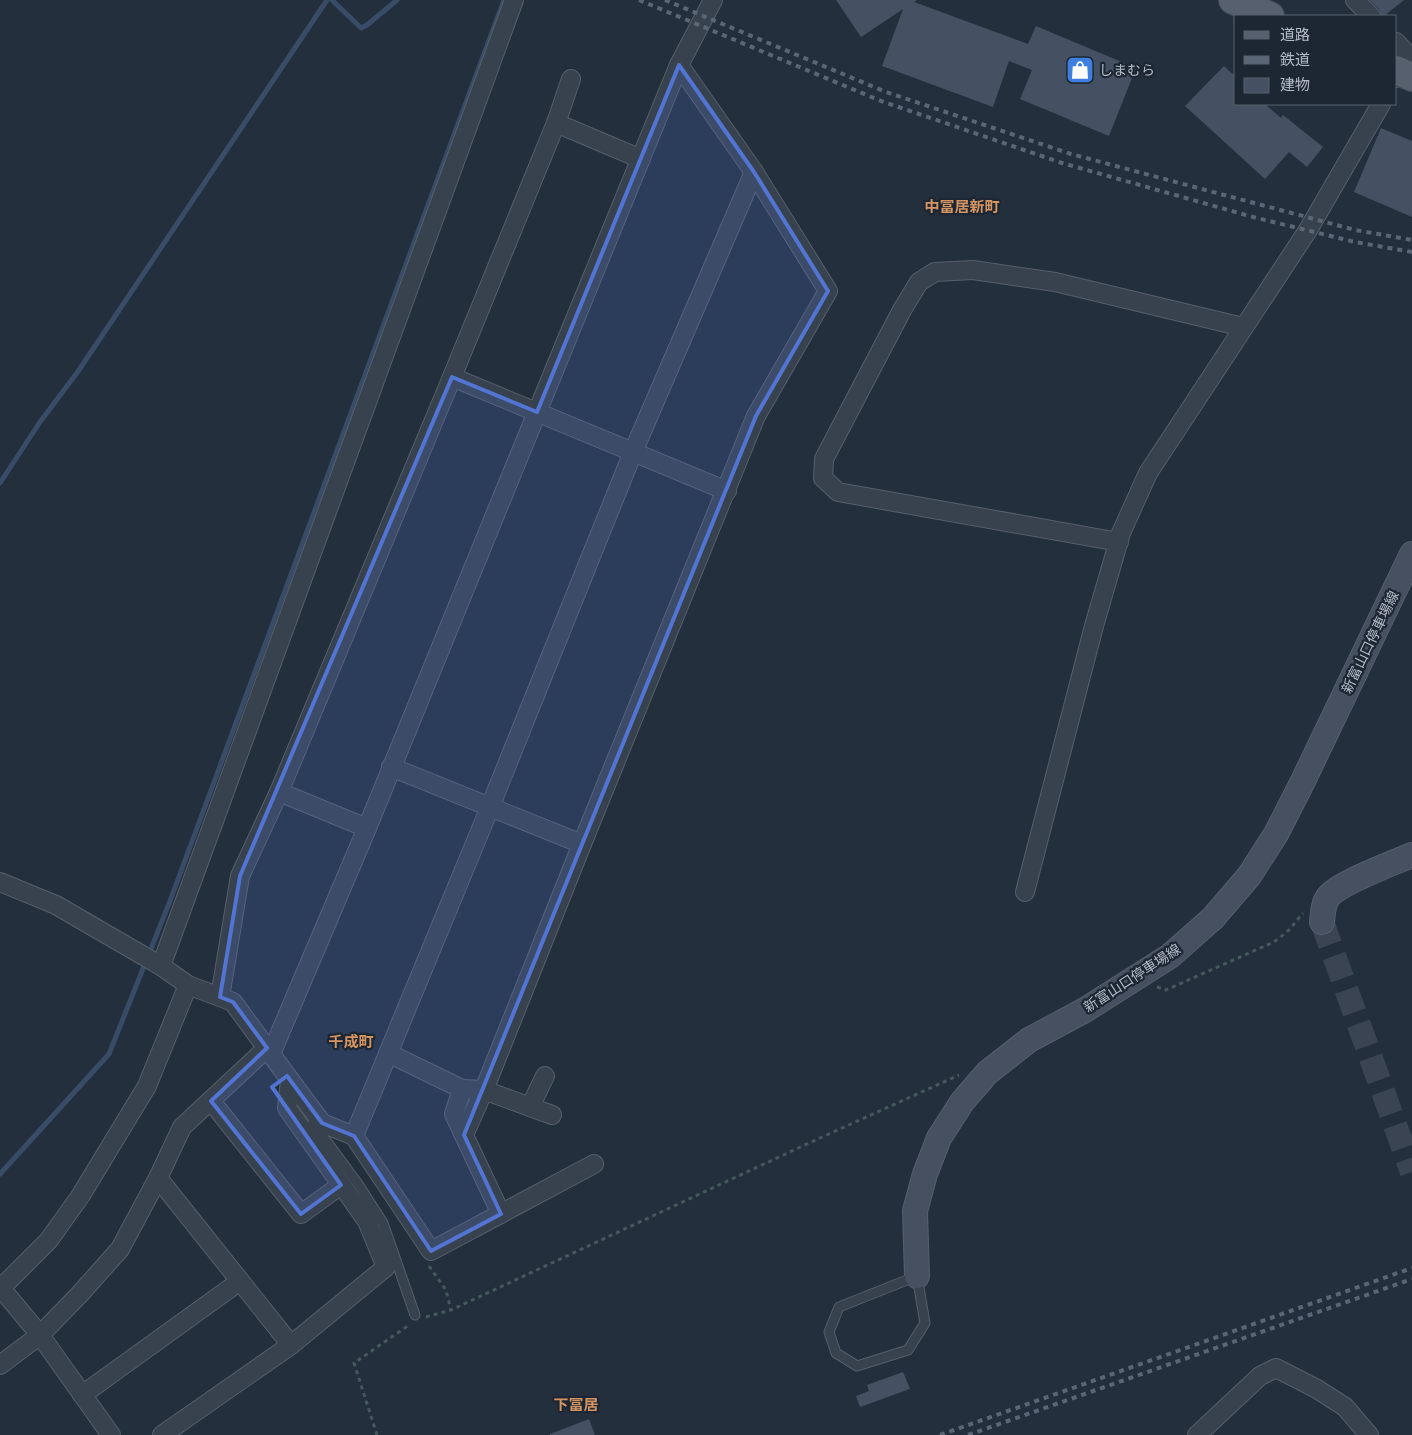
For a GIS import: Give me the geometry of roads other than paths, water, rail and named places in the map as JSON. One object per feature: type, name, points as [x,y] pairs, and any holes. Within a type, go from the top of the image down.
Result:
[{"type":"main road","points":[[1232,0],[1268,15]]},
{"type":"main road","name":"新富山口停車場線","points":[[917,1276],[915,1211],[925,1174],[939,1138],[962,1102],[987,1073],[1029,1040],[1085,1010],[1170,956],[1213,918],[1249,876],[1276,834],[1303,781],[1412,554]]},
{"type":"main road","points":[[1315,914],[1324,908],[1328,896],[1342,886],[1412,855]]},
{"type":"street","points":[[161,966],[514,0]]},
{"type":"street","points":[[0,1365],[40,1335],[120,1249],[158,1178],[182,1127],[269,1051],[367,828],[679,66],[713,0]]},
{"type":"street","points":[[1355,0],[1369,15]]},
{"type":"street","points":[[1397,45],[1404,69]]},
{"type":"street","points":[[464,1135],[484,1090],[756,416],[828,290],[754,172],[679,66]]},
{"type":"street","points":[[220,996],[240,876],[279,792],[452,377],[556,123],[571,79]]},
{"type":"street","points":[[1025,892],[1094,626],[1118,542],[1148,473],[1308,230],[1380,105]]},
{"type":"street","points":[[556,123],[641,159]]},
{"type":"street","points":[[354,1136],[490,807],[633,452],[754,172]]},
{"type":"street","points":[[1118,542],[838,492],[823,478],[824,459],[902,310],[919,282],[935,272],[973,270],[1055,282],[1243,327]]},
{"type":"street","points":[[452,377],[727,491]]},
{"type":"street","points":[[392,767],[582,844]]},
{"type":"street","points":[[279,792],[367,828]]},
{"type":"street","points":[[0,882],[56,904],[161,966],[188,985],[233,1002],[269,1051],[289,1085],[322,1123],[354,1136],[431,1251],[594,1164]]},
{"type":"street","points":[[111,1435],[40,1335],[0,1288],[50,1240],[86,1188],[147,1086],[188,985]]},
{"type":"street","points":[[388,1053],[462,1089],[484,1090],[552,1115]]},
{"type":"street","points":[[530,1107],[545,1076]]},
{"type":"street","points":[[162,1435],[291,1345],[386,1267],[368,1222],[287,1108],[289,1085]]},
{"type":"street","points":[[462,1089],[454,1114],[501,1214]]},
{"type":"street","points":[[211,1100],[302,1214],[341,1185]]},
{"type":"street","points":[[158,1178],[291,1345]]},
{"type":"street","points":[[82,1394],[240,1281]]},
{"type":"street","points":[[1197,1435],[1260,1376],[1276,1368],[1317,1389],[1344,1407],[1369,1435]]},
{"type":"lane","points":[[289,1085],[383,1223],[416,1317]]},
{"type":"lane","points":[[917,1276],[925,1323],[908,1350],[857,1366],[836,1353],[829,1332],[839,1307],[917,1276]]},
{"type":"waterway","points":[[0,483],[40,422],[79,370],[327,0]]},
{"type":"waterway","points":[[332,0],[361,28],[397,0]]},
{"type":"waterway","points":[[0,1174],[109,1054],[170,901],[504,0]]},
{"type":"tunnel","points":[[1322,922],[1412,1172]]},
{"type":"railway","points":[[639,0],[881,101],[1062,163],[1253,217],[1355,242],[1412,252]]},
{"type":"railway","points":[[665,0],[886,92],[1071,154],[1355,230],[1412,240]]},
{"type":"railway","points":[[940,1435],[1412,1268]]},
{"type":"railway","points":[[968,1435],[1412,1279]]},
{"type":"place","name":"しまむら","points":[[1080,70]]},
{"type":"district","name":"中冨居新町","points":[[962,207]]},
{"type":"district","name":"千成町","points":[[351,1042]]},
{"type":"district","name":"下冨居","points":[[576,1405]]}]
